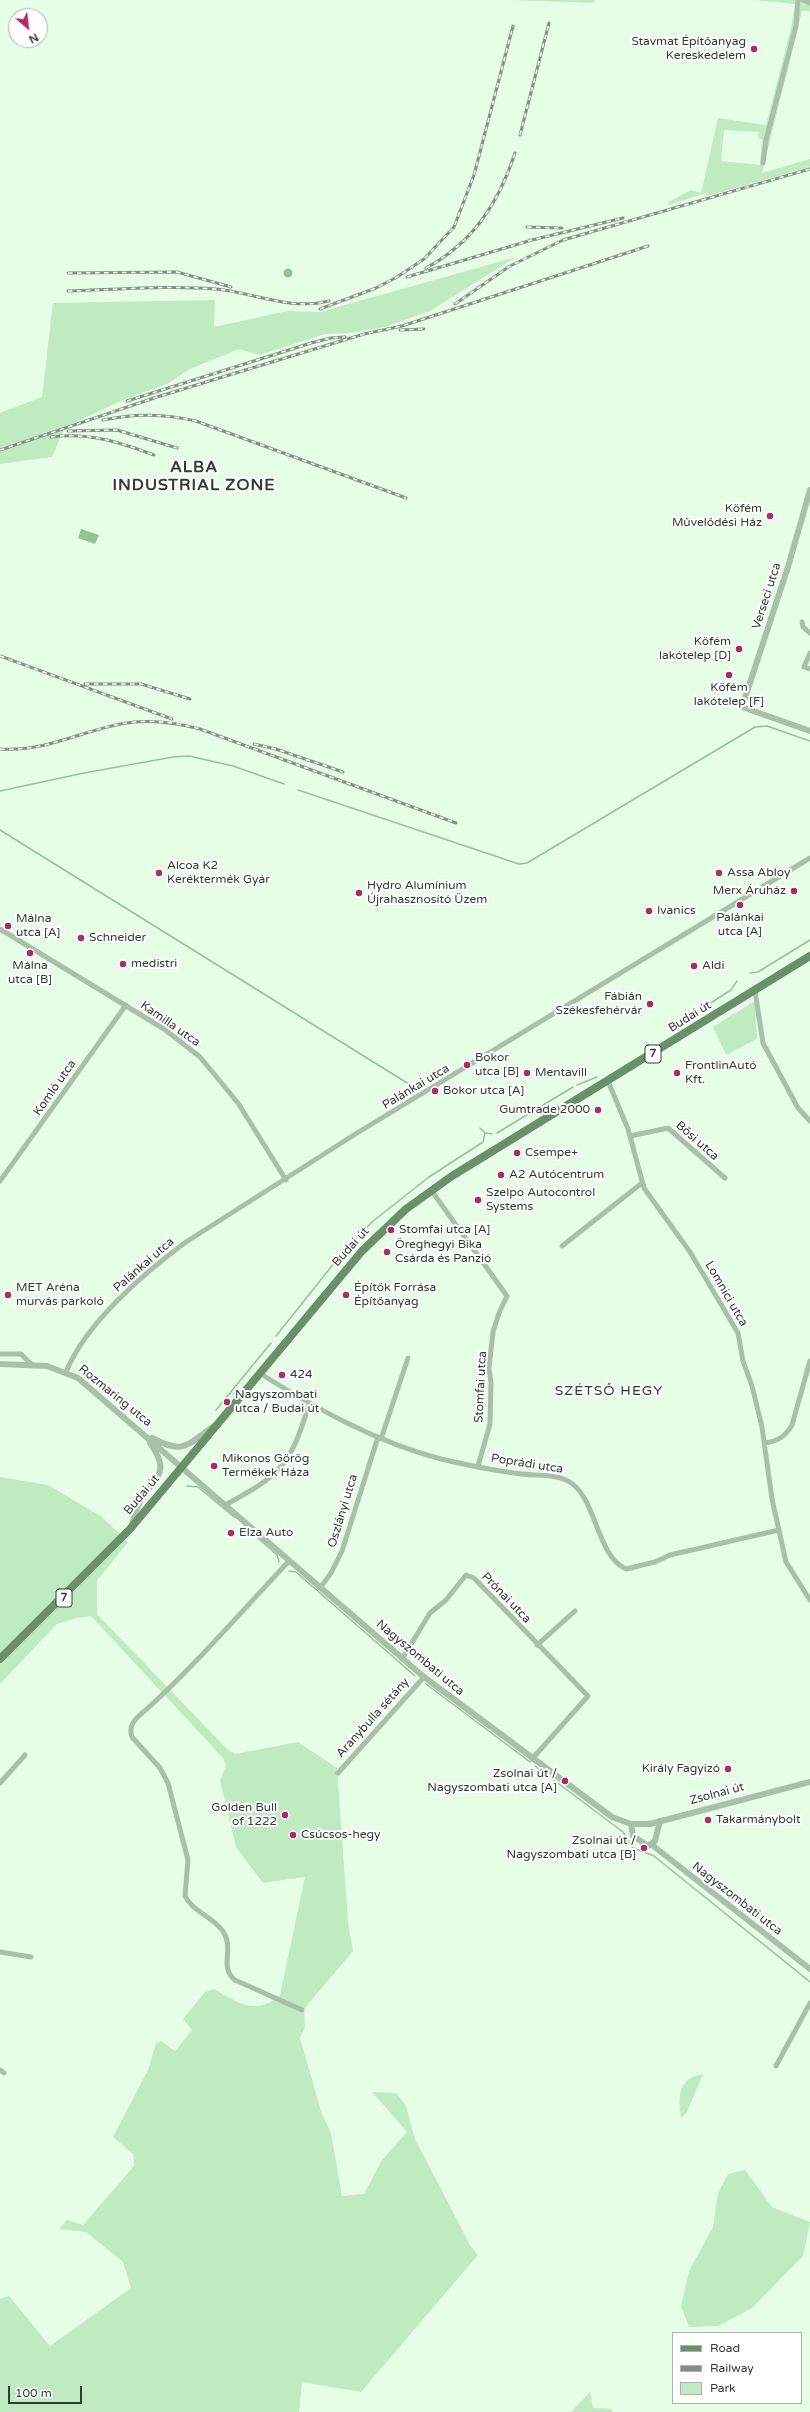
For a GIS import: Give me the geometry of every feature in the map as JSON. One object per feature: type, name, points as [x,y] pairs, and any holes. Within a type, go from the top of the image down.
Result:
[{"type":"main road","name":"Budai út","points":[[0,1659],[72,1590],[131,1528],[261,1374],[362,1251],[394,1220],[431,1190],[810,956]]},
{"type":"street","points":[[763,163],[766,140],[796,26],[798,0]]},
{"type":"street","points":[[802,0],[810,3]]},
{"type":"street","name":"Verseci utca","points":[[810,490],[786,575],[742,707],[810,731]]},
{"type":"street","points":[[802,622],[803,627],[810,633]]},
{"type":"street","points":[[810,653],[804,667],[810,670]]},
{"type":"street","name":"Palánkai utca","points":[[66,1372],[77,1349],[88,1333],[118,1301],[160,1262],[203,1231],[357,1134],[810,858]]},
{"type":"street","name":"Kamilla utca","points":[[0,929],[173,1035],[207,1064],[238,1103],[286,1180]]},
{"type":"street","points":[[755,991],[763,1043],[798,1108],[810,1121]]},
{"type":"street","name":"Komló utca","points":[[0,1181],[126,1005]]},
{"type":"street","name":"Lomnici utca","points":[[608,1081],[630,1136],[642,1183],[654,1205],[690,1252],[735,1327],[743,1362],[755,1398],[765,1443],[771,1492],[789,1568],[810,1600]]},
{"type":"street","name":"Bősi utca","points":[[630,1136],[668,1128],[725,1178]]},
{"type":"street","points":[[562,1246],[642,1183]]},
{"type":"street","name":"Stomfai utca","points":[[431,1190],[507,1296],[499,1312],[493,1332],[489,1368],[491,1383],[490,1424],[478,1466]]},
{"type":"street","points":[[0,1354],[21,1354],[32,1365]]},
{"type":"street","name":"Oszlányi utca","points":[[320,1588],[331,1573],[342,1551],[379,1438],[408,1358]]},
{"type":"street","points":[[765,1443],[775,1441],[787,1433],[795,1414],[804,1376],[810,1361]]},
{"type":"street","name":"Rozmaring utca","points":[[0,1364],[48,1366],[66,1372],[83,1381],[182,1467]]},
{"type":"street","name":"Poprádi utca","points":[[261,1374],[309,1404],[379,1438],[440,1458],[522,1474],[557,1477],[571,1483],[580,1492],[613,1556],[626,1569],[655,1562],[670,1556],[779,1530]]},
{"type":"street","points":[[225,1505],[259,1486],[280,1468],[296,1445],[309,1404]]},
{"type":"street","points":[[143,1433],[167,1446],[179,1448],[188,1444],[223,1419]]},
{"type":"street","points":[[131,1528],[139,1502],[158,1478],[162,1470],[159,1455],[143,1433]]},
{"type":"street","name":"Nagyszombati utca","points":[[182,1467],[424,1677],[605,1813],[631,1824],[632,1834],[636,1839],[645,1845],[652,1845],[810,1969]]},
{"type":"street","points":[[289,1561],[171,1687],[133,1721],[130,1731],[135,1740],[160,1768],[168,1783],[188,1860],[185,1896],[222,1931],[226,1939],[226,1963],[228,1973],[235,1980],[302,2010]]},
{"type":"street","name":"Prónai utca","points":[[402,1659],[430,1613],[450,1596],[466,1575],[480,1584],[538,1646],[588,1696],[532,1759]]},
{"type":"street","points":[[538,1646],[575,1611]]},
{"type":"street","name":"Aranybulla sétány","points":[[338,1773],[424,1677]]},
{"type":"street","points":[[0,1783],[25,1755]]},
{"type":"street","name":"Zsolnai út","points":[[631,1824],[643,1825],[810,1782]]},
{"type":"street","points":[[652,1845],[658,1834],[660,1821]]},
{"type":"street","points":[[0,1952],[31,1957]]},
{"type":"street","points":[[776,2066],[810,2003]]},
{"type":"green space","points":[[509,0],[595,0],[594,3]]},
{"type":"green space","points":[[755,0],[810,0],[810,11],[802,11],[762,173],[810,159],[810,167],[707,196],[706,193],[669,205],[668,202],[691,190],[701,193],[718,118],[766,125],[791,28],[795,4]],"holes":[[[724,130],[759,132],[758,139],[762,139],[760,165],[721,161]]]},
{"type":"green space","points":[[516,257],[430,311],[385,327],[351,333],[325,334],[259,355],[239,349],[190,369],[167,384],[130,397],[65,427],[52,457],[0,464],[0,413],[42,397],[53,303],[215,300],[214,327],[287,311],[320,312]]},
{"type":"green space","points":[[753,1002],[755,1003],[757,1039],[726,1055],[713,1027]]},
{"type":"green space","points":[[0,1477],[48,1485],[102,1517],[128,1542],[97,1581],[97,1614],[228,1750],[235,1754],[298,1742],[337,1768],[348,1922],[353,1951],[304,2009],[305,2027],[300,2038],[322,2114],[331,2133],[342,2196],[364,2194],[382,2160],[407,2132],[372,2092],[396,2093],[406,2106],[415,2139],[470,2245],[478,2255],[361,2392],[302,2382],[299,2412],[0,2412],[0,2299],[9,2296],[50,2346],[131,2288],[123,2262],[86,2232],[59,2229],[67,2220],[83,2225],[134,2166],[133,2154],[113,2137],[148,2070],[156,2043],[161,2041],[175,2051],[192,2030],[183,2019],[205,1992],[214,1989],[239,2003],[255,2006],[263,2005],[280,1995],[305,1877],[263,1883],[236,1847],[220,1781],[226,1765],[223,1758],[91,1616],[77,1618],[57,1624],[0,1684]]},
{"type":"green space","points":[[703,2074],[686,2114],[681,2118],[680,2095],[684,2084],[689,2079]]},
{"type":"green space","points":[[745,2170],[772,2207],[810,2222],[803,2256],[752,2308],[718,2326],[689,2327],[681,2306],[689,2271],[713,2227],[718,2193],[728,2174]]},
{"type":"green space","points":[[590,2392],[593,2408],[611,2409],[613,2412],[571,2412]]},
{"type":"shaded area","points":[[288,268],[293,273],[288,278],[283,273]]},
{"type":"shaded area","points":[[81,529],[99,535],[95,544],[78,538]]},
{"type":"waterway","points":[[298,790],[519,864],[527,863],[755,727],[767,726],[810,741]]},
{"type":"waterway","points":[[0,791],[84,773],[173,757],[189,756],[233,766],[284,784]]},
{"type":"waterway","points":[[0,830],[412,1086]]},
{"type":"waterway","points":[[750,973],[758,972],[810,940]]},
{"type":"waterway","points":[[701,1009],[731,990],[737,981]]},
{"type":"waterway","points":[[577,1085],[597,1077]]},
{"type":"waterway","points":[[497,1133],[573,1087]]},
{"type":"waterway","points":[[276,1336],[343,1252],[372,1222],[429,1177],[483,1142],[485,1133],[480,1128]]},
{"type":"waterway","points":[[486,1133],[492,1134]]},
{"type":"waterway","points":[[216,1410],[271,1343]]},
{"type":"waterway","points":[[187,1486],[198,1487],[234,1517]]},
{"type":"waterway","points":[[249,1530],[277,1555],[279,1562]]},
{"type":"waterway","points":[[289,1571],[296,1572],[415,1676]]},
{"type":"waterway","points":[[426,1684],[530,1762]]},
{"type":"waterway","points":[[535,1766],[623,1832],[633,1848],[654,1856],[810,1982]]},
{"type":"railway","points":[[520,135],[549,23]]},
{"type":"railway","points":[[320,309],[376,288],[397,277],[424,259],[454,227],[474,175],[513,26]]},
{"type":"railway","points":[[426,268],[443,258],[471,234],[482,220],[501,188],[515,153]]},
{"type":"railway","points":[[455,304],[510,266],[563,240],[810,169]]},
{"type":"railway","points":[[407,277],[532,240],[623,218]]},
{"type":"railway","points":[[527,227],[562,228]]},
{"type":"railway","points":[[0,450],[157,397],[364,334],[402,326],[648,246]]},
{"type":"railway","points":[[68,273],[177,272],[231,287]]},
{"type":"railway","points":[[68,291],[197,288],[229,291],[271,300],[300,304],[329,301]]},
{"type":"railway","points":[[400,330],[424,329]]},
{"type":"railway","points":[[127,401],[311,343],[331,338],[345,337]]},
{"type":"railway","points":[[103,420],[127,416],[150,415],[196,421],[406,498]]},
{"type":"railway","points":[[68,431],[117,430],[177,448]]},
{"type":"railway","points":[[51,437],[78,436],[103,439],[154,455]]},
{"type":"railway","points":[[0,656],[172,719]]},
{"type":"railway","points":[[85,684],[141,684],[190,699]]},
{"type":"railway","points":[[0,749],[36,747],[100,729],[134,722],[151,721],[184,725],[200,729],[456,823]]},
{"type":"railway","points":[[254,744],[276,749],[343,772]]},
{"type":"place","name":"Stavmat Építőanyag Kereskedelem","points":[[754,49]]},
{"type":"place","name":"Köfém Művelődési Ház","points":[[770,516]]},
{"type":"place","name":"Köfém lakótelep [D]","points":[[739,649]]},
{"type":"place","name":"Köfém lakótelep [F]","points":[[729,675]]},
{"type":"place","name":"Alcoa K2 Keréktermék Gyár","points":[[159,873]]},
{"type":"place","name":"Assa Abloy","points":[[719,873]]},
{"type":"place","name":"Merx Áruház","points":[[794,891]]},
{"type":"place","name":"Hydro Alumínium Újrahasznosító Üzem","points":[[359,893]]},
{"type":"place","name":"Palánkai utca [A]","points":[[740,905]]},
{"type":"place","name":"Ivanics","points":[[649,911]]},
{"type":"place","name":"Málna utca [A]","points":[[8,926]]},
{"type":"place","name":"Schneider","points":[[81,938]]},
{"type":"place","name":"Málna utca [B]","points":[[30,953]]},
{"type":"place","name":"medistri","points":[[123,964]]},
{"type":"place","name":"Aldi","points":[[694,966]]},
{"type":"place","name":"Fábián Székesfehérvár","points":[[650,1004]]},
{"type":"place","name":"Bokor utca [B]","points":[[467,1065]]},
{"type":"place","name":"Mentavill","points":[[527,1073]]},
{"type":"place","name":"FrontlinAutó Kft.","points":[[677,1073]]},
{"type":"place","name":"Bokor utca [A]","points":[[435,1091]]},
{"type":"place","name":"Gumtrade 2000","points":[[598,1110]]},
{"type":"place","name":"Csempe+","points":[[517,1153]]},
{"type":"place","name":"A2 Autócentrum","points":[[501,1175]]},
{"type":"place","name":"Szelpo Autocontrol Systems","points":[[478,1200]]},
{"type":"place","name":"Stomfai utca [A]","points":[[391,1230]]},
{"type":"place","name":"Öreghegyi Bika Csárda és Panzió","points":[[387,1252]]},
{"type":"place","name":"MET Aréna murvás parkoló","points":[[8,1295]]},
{"type":"place","name":"Építők Forrása Építőanyag","points":[[346,1295]]},
{"type":"place","name":"424","points":[[282,1375]]},
{"type":"place","name":"Nagyszombati utca / Budai út","points":[[227,1402]]},
{"type":"place","name":"Mikonos Görög Termékek Háza","points":[[214,1466]]},
{"type":"place","name":"Elza Auto","points":[[231,1533]]},
{"type":"place","name":"Király Fagyizó","points":[[728,1769]]},
{"type":"place","name":"Zsolnai út / Nagyszombati utca [A]","points":[[565,1781]]},
{"type":"place","name":"Golden Bull of 1222","points":[[285,1815]]},
{"type":"place","name":"Takarmánybolt","points":[[708,1820]]},
{"type":"place","name":"Csúcsos-hegy","points":[[293,1835]]},
{"type":"place","name":"Zsolnai út / Nagyszombati utca [B]","points":[[644,1848]]},
{"type":"district","name":"ALBA INDUSTRIAL ZONE","points":[[194,477]]},
{"type":"district","name":"SZÉTSŐ HEGY","points":[[609,1391]]}]
